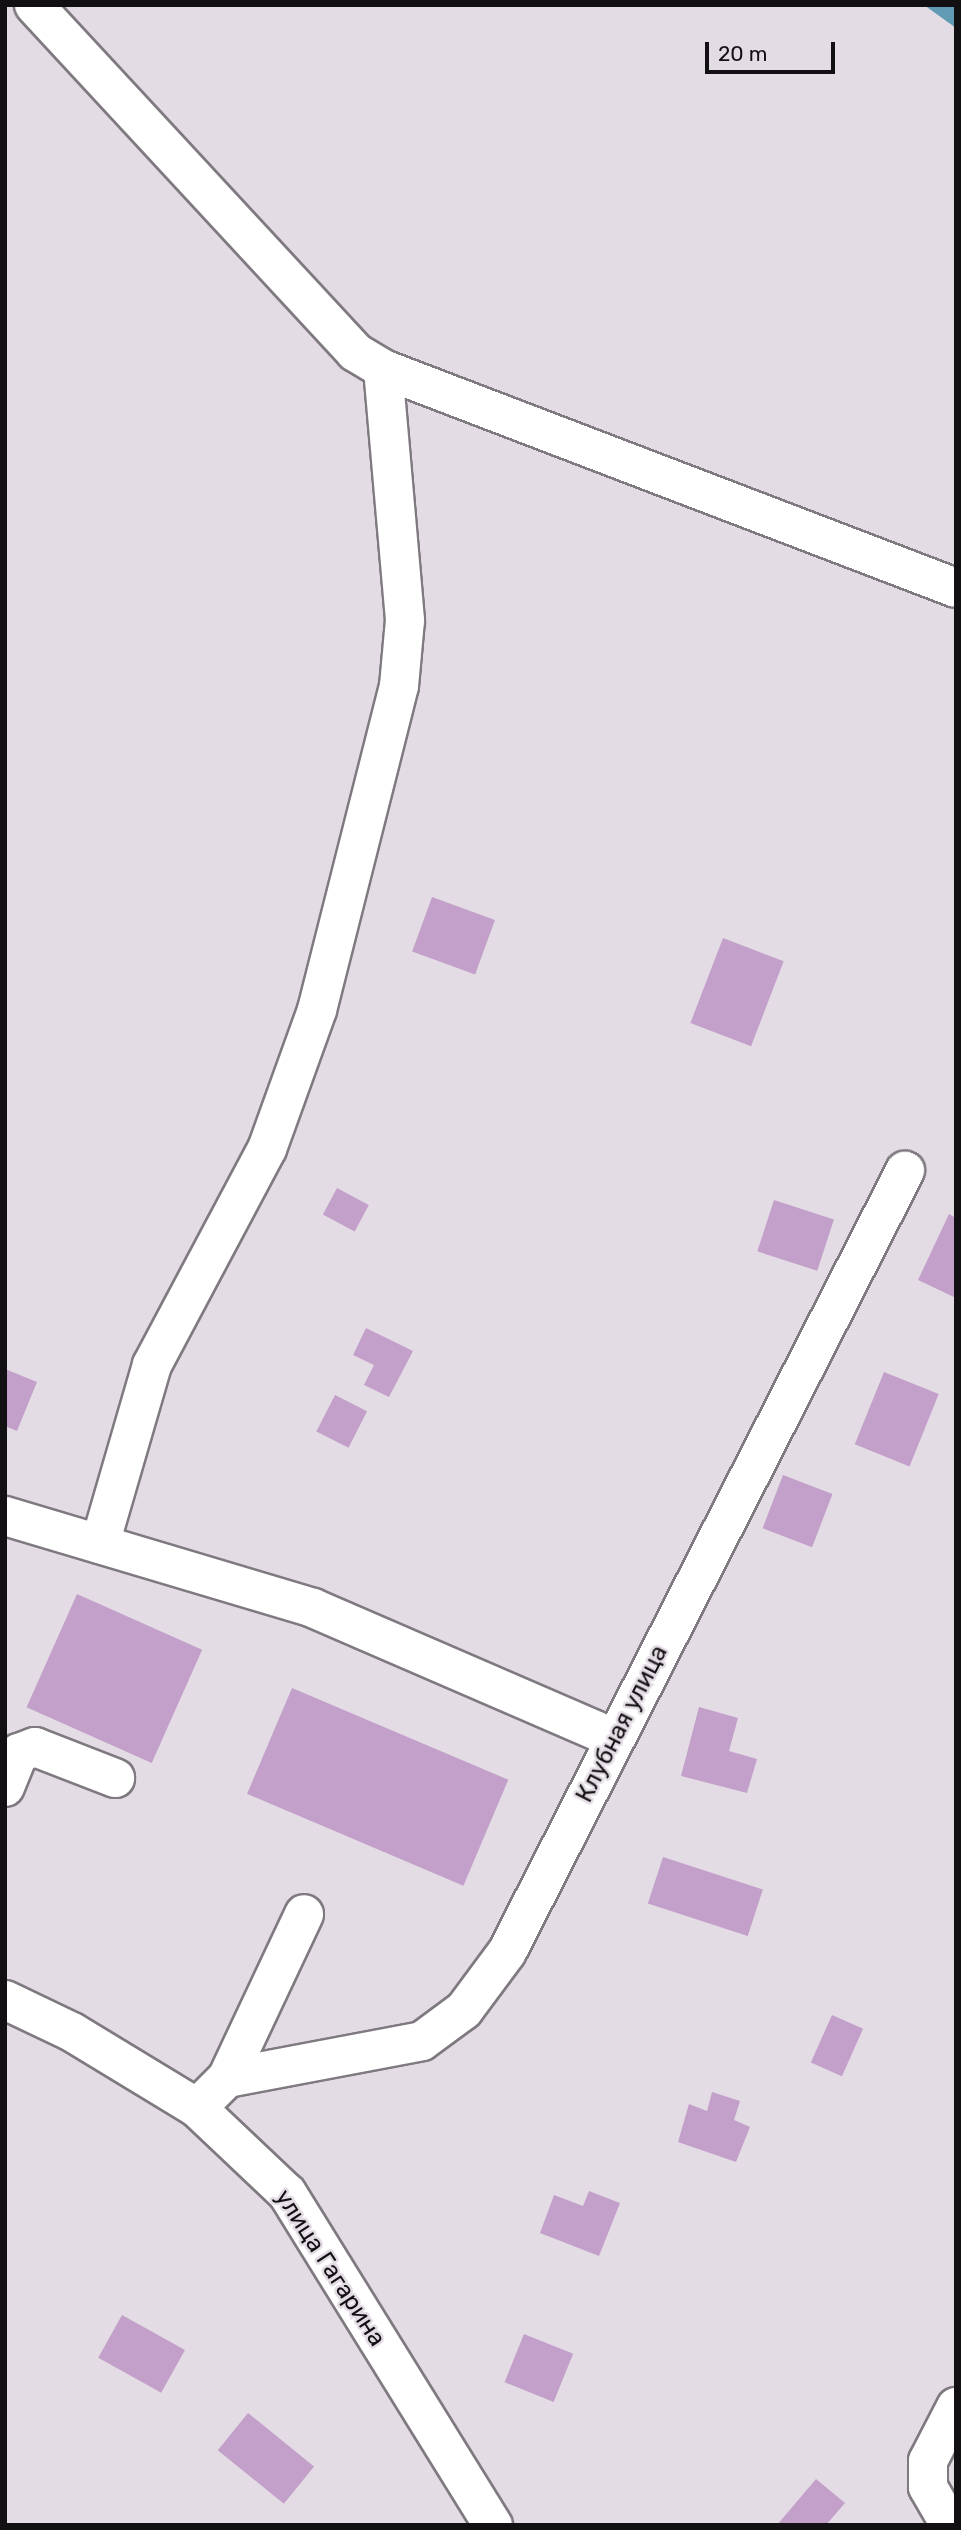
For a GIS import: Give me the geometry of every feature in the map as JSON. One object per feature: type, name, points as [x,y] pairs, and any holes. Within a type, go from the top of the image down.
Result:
[{"type":"street","points":[[34,5],[314,313],[383,369],[956,588]]},
{"type":"street","points":[[100,1544],[152,1365],[267,1149],[317,1010],[399,686],[405,620],[383,369]]},
{"type":"street","name":"Клубная улица","points":[[227,2078],[422,2040],[464,2010],[508,1952],[905,1171]]},
{"type":"street","points":[[5,1516],[313,1608],[615,1739]]},
{"type":"street","points":[[5,1787],[19,1754],[36,1747],[115,1779]]},
{"type":"street","points":[[197,2108],[227,2078],[304,1914]]},
{"type":"street","name":"улица Гагарина","points":[[5,2000],[72,2032],[197,2108],[287,2193],[476,2515]]},
{"type":"street","points":[[950,2525],[928,2487],[928,2461],[956,2407]]},
{"type":"water","points":[[924,5],[956,5],[956,28]]},
{"type":"building","points":[[432,897],[495,920],[475,974],[412,952]]},
{"type":"building","points":[[723,938],[784,961],[751,1046],[690,1023]]},
{"type":"building","points":[[337,1188],[369,1205],[355,1231],[323,1214]]},
{"type":"building","points":[[774,1200],[834,1219],[817,1271],[757,1251]]},
{"type":"building","points":[[949,1214],[956,1218],[956,1298],[918,1280]]},
{"type":"building","points":[[366,1328],[413,1351],[389,1397],[364,1385],[374,1365],[353,1355]]},
{"type":"building","points":[[5,1369],[37,1382],[17,1431],[5,1426]]},
{"type":"building","points":[[884,1372],[939,1394],[909,1466],[855,1444]]},
{"type":"building","points":[[335,1395],[367,1411],[348,1448],[316,1432]]},
{"type":"building","points":[[783,1475],[832,1494],[812,1547],[763,1528]]},
{"type":"building","points":[[77,1594],[202,1650],[152,1763],[27,1707]]},
{"type":"building","points":[[292,1688],[508,1780],[463,1886],[247,1794]]},
{"type":"building","points":[[699,1707],[738,1718],[729,1751],[757,1759],[747,1793],[681,1776]]},
{"type":"building","points":[[663,1857],[763,1889],[748,1936],[648,1904]]},
{"type":"building","points":[[832,2015],[863,2029],[842,2076],[811,2063]]},
{"type":"building","points":[[712,2092],[740,2101],[734,2120],[750,2127],[736,2162],[678,2142],[689,2104],[707,2111]]},
{"type":"building","points":[[589,2191],[620,2203],[599,2256],[540,2233],[554,2195],[583,2206]]},
{"type":"building","points":[[122,2315],[185,2350],[161,2393],[98,2358]]},
{"type":"building","points":[[524,2334],[573,2354],[554,2402],[505,2382]]},
{"type":"building","points":[[248,2413],[314,2466],[284,2504],[218,2450]]},
{"type":"building","points":[[816,2479],[845,2503],[826,2525],[777,2525]]}]
